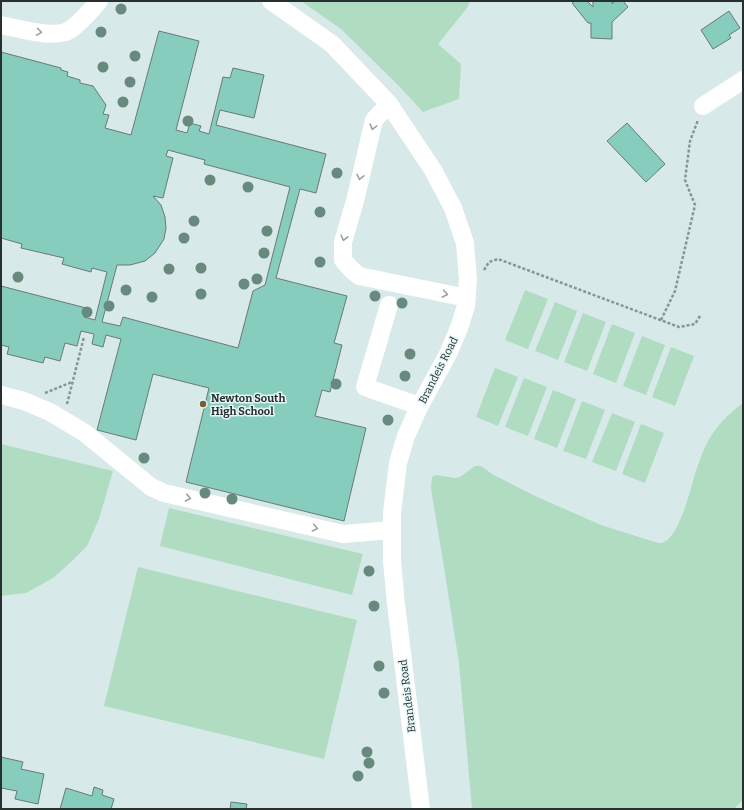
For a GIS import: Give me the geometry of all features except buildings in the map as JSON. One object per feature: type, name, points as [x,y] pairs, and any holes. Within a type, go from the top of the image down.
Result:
[{"type":"street","points":[[1,25],[30,31],[59,34],[68,31],[81,21],[99,1]]},
{"type":"street","name":"Brandeis Road","points":[[271,1],[332,44],[389,104],[433,170],[453,208],[465,244],[468,279],[466,306],[448,354],[419,406],[406,436],[398,463],[392,514],[392,561],[396,604],[421,809]]},
{"type":"street","points":[[703,106],[743,80]]},
{"type":"street","points":[[389,104],[374,120],[355,201],[343,242],[343,260],[359,276],[467,298]]},
{"type":"street","points":[[388,305],[365,387],[419,406]]},
{"type":"street","points":[[1,395],[24,401],[50,412],[85,434],[151,487],[164,493],[343,534],[392,530]]},
{"type":"path","points":[[661,320],[675,291],[695,205],[685,180],[690,141],[703,106]]},
{"type":"path","points":[[468,279],[482,279],[484,269],[489,262],[498,259],[678,327],[695,324],[700,316]]},
{"type":"path","points":[[63,420],[84,338]]},
{"type":"path","points":[[24,401],[72,382]]},
{"type":"green space","points":[[301,1],[470,1],[467,8],[438,44],[461,64],[459,99],[423,112],[341,29]]},
{"type":"green space","points":[[525,290],[548,299],[528,349],[505,340]]},
{"type":"green space","points":[[555,302],[577,311],[558,360],[535,351]]},
{"type":"green space","points":[[583,313],[606,322],[587,371],[564,362]]},
{"type":"green space","points":[[612,324],[635,333],[616,383],[593,374]]},
{"type":"green space","points":[[642,336],[665,345],[646,395],[623,386]]},
{"type":"green space","points":[[671,347],[694,356],[675,406],[652,397]]},
{"type":"green space","points":[[495,368],[518,377],[498,426],[476,417]]},
{"type":"green space","points":[[524,378],[547,387],[528,436],[505,427]]},
{"type":"green space","points":[[553,390],[576,399],[557,448],[534,439]]},
{"type":"green space","points":[[582,401],[605,410],[586,459],[563,451]]},
{"type":"green space","points":[[742,404],[743,800],[734,809],[472,809],[459,663],[431,489],[432,477],[436,475],[455,478],[460,477],[475,466],[481,466],[492,474],[535,496],[601,525],[662,543],[670,538],[680,521],[699,461],[709,439],[726,417]]},
{"type":"green space","points":[[612,413],[635,422],[616,471],[592,462]]},
{"type":"green space","points":[[641,424],[664,433],[645,483],[622,474]]},
{"type":"green space","points":[[1,444],[113,471],[99,519],[87,546],[53,578],[26,593],[1,596]]},
{"type":"green space","points":[[169,508],[363,554],[352,595],[160,546]]},
{"type":"green space","points":[[138,567],[357,620],[324,759],[104,706]]},
{"type":"place","name":"Newton South High School","points":[[203,404]]}]
